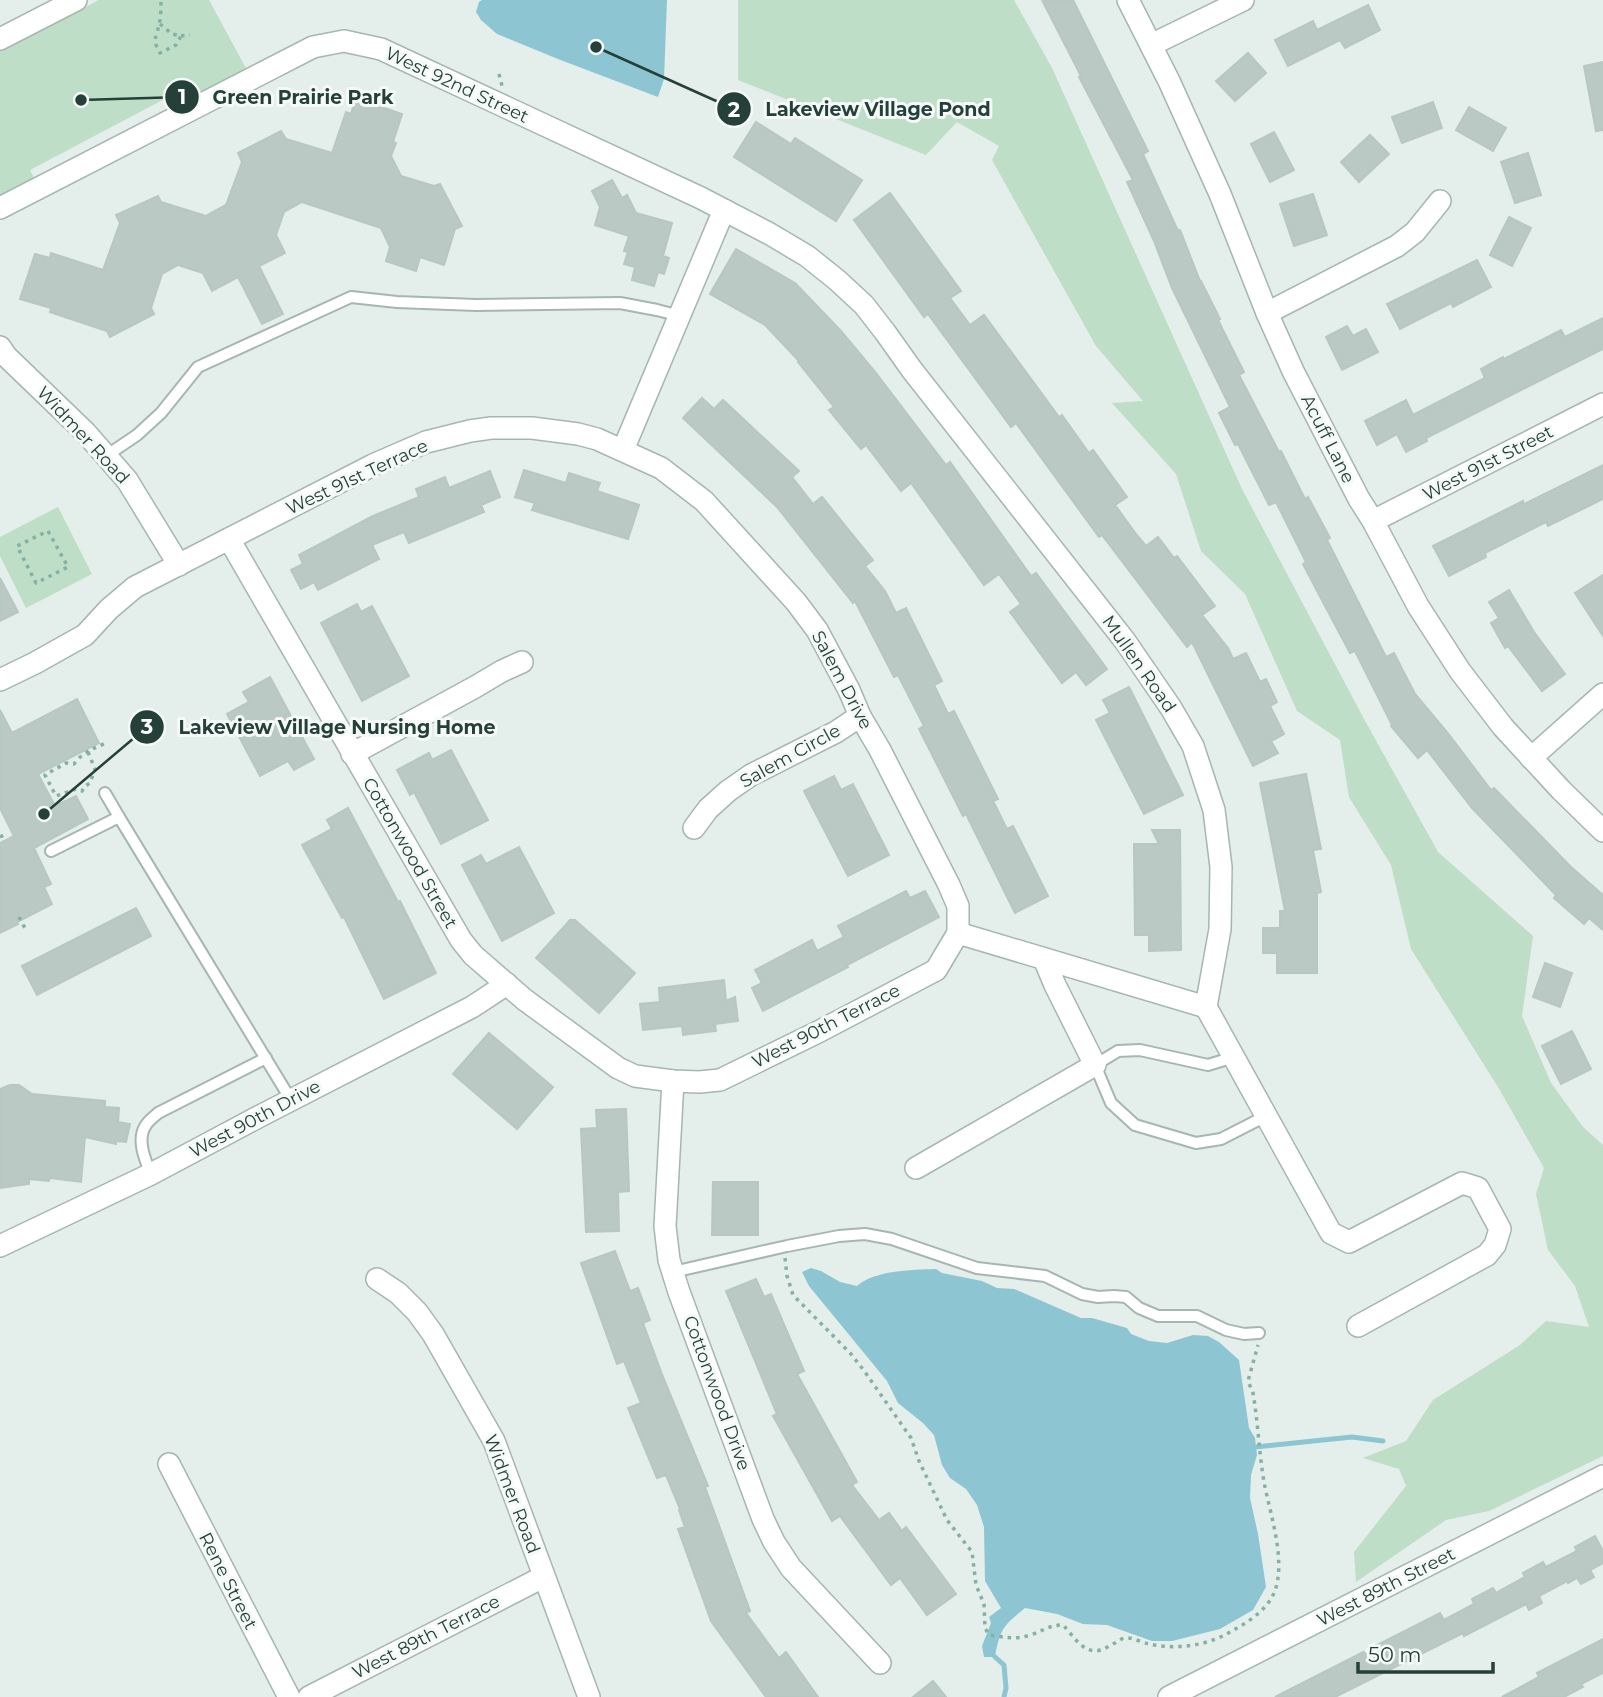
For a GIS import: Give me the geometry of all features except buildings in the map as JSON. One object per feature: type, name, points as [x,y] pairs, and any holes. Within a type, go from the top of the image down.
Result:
[{"type":"street","name":"Acuff Lane","points":[[1128,0],[1169,81],[1220,194],[1293,371],[1418,606],[1460,671],[1503,727],[1603,831]]},
{"type":"street","points":[[1151,44],[1243,0]]},
{"type":"street","points":[[0,39],[70,1]]},
{"type":"street","name":"West 92nd Street","points":[[0,208],[313,47],[344,41],[388,52],[724,210]]},
{"type":"street","points":[[1267,313],[1397,246],[1415,232],[1440,201]]},
{"type":"street","points":[[623,450],[724,210]]},
{"type":"street","name":"Mullen Road","points":[[724,210],[746,220],[807,257],[864,305],[1125,641],[1171,708],[1193,746],[1214,810],[1218,841],[1222,894],[1220,929],[1206,1007]]},
{"type":"street","name":"Widmer Road","points":[[0,347],[6,356],[85,432],[127,480],[179,565]]},
{"type":"street","name":"West 91st Street","points":[[1373,521],[1603,404]]},
{"type":"street","name":"West 91st Terrace","points":[[0,680],[85,635],[108,608],[135,587],[383,461],[426,442],[491,428],[543,429],[587,436],[623,450]]},
{"type":"street","name":"Salem Drive","points":[[623,450],[661,468],[704,501],[796,602],[817,630],[949,885],[958,906],[958,933]]},
{"type":"street","name":"Cottonwood Street","points":[[229,539],[461,940],[473,955],[618,1068],[635,1076],[673,1082]]},
{"type":"street","points":[[352,754],[522,662]]},
{"type":"street","points":[[1531,758],[1603,694]]},
{"type":"street","name":"Salem Circle","points":[[694,828],[708,809],[751,775],[836,732],[860,716]]},
{"type":"street","points":[[958,933],[1206,1007],[1331,1233],[1349,1242],[1462,1183],[1478,1188],[1500,1229],[1495,1245],[1487,1255],[1358,1326]]},
{"type":"street","name":"West 90th Terrace","points":[[673,1082],[720,1080],[920,979],[936,970],[958,933]]},
{"type":"street","points":[[916,1168],[1095,1065],[1044,959]]},
{"type":"street","name":"West 90th Drive","points":[[0,1246],[151,1174],[472,1007],[507,984]]},
{"type":"street","name":"Cottonwood Drive","points":[[673,1082],[665,1226],[666,1243],[679,1293],[758,1506],[774,1542],[791,1568],[880,1662]]},
{"type":"street","name":"Widmer Road","points":[[377,1279],[398,1293],[417,1312],[433,1334],[494,1441],[589,1697]]},
{"type":"street","name":"Rene Street","points":[[169,1464],[289,1697]]},
{"type":"street","name":"West 89th Street","points":[[1169,1697],[1602,1480]]},
{"type":"street","name":"West 89th Terrace","points":[[309,1697],[543,1577]]},
{"type":"lane","points":[[106,456],[137,435],[161,413],[198,367],[351,297],[476,305],[620,303],[680,316]]},
{"type":"lane","points":[[105,793],[291,1100]]},
{"type":"lane","points":[[51,851],[119,817]]},
{"type":"lane","points":[[1234,1057],[1208,1065],[1140,1050],[1118,1051],[1095,1065],[1111,1103],[1135,1125],[1196,1143],[1221,1139],[1266,1116]]},
{"type":"lane","points":[[151,1174],[144,1158],[144,1126],[158,1113],[266,1058]]},
{"type":"lane","points":[[673,1272],[787,1246],[865,1234],[892,1240],[977,1268],[1045,1276],[1082,1294],[1126,1297],[1139,1308],[1158,1316],[1197,1316],[1226,1330],[1244,1334],[1259,1333]]},
{"type":"path","points":[[161,0],[160,24],[155,36],[155,45],[160,54],[176,45],[181,36]]},
{"type":"path","points":[[160,24],[172,34],[190,35]]},
{"type":"path","points":[[48,531],[68,567],[52,575],[36,583],[17,546],[48,531]]},
{"type":"path","points":[[88,752],[95,769],[90,783],[82,791],[76,789],[56,796],[45,775],[66,764],[74,764],[79,757],[88,752],[108,742]]},
{"type":"path","points":[[0,837],[6,834]]},
{"type":"path","points":[[19,917],[27,932]]},
{"type":"path","points":[[787,1246],[787,1276],[793,1295],[851,1354],[880,1392],[911,1438],[947,1520],[971,1552],[976,1585],[984,1604],[985,1628],[989,1635],[1014,1639],[1053,1625],[1063,1625],[1088,1650],[1100,1651],[1128,1637],[1160,1647],[1181,1647],[1225,1635],[1264,1609],[1274,1592],[1278,1576],[1277,1547],[1253,1393],[1248,1381],[1258,1348],[1259,1333]]},
{"type":"green space","points":[[99,0],[209,0],[248,72],[181,106],[174,94],[30,170],[36,182],[0,199],[0,51]]},
{"type":"green space","points":[[738,0],[1014,0],[1052,68],[1242,489],[1364,719],[1438,852],[1533,936],[1522,1016],[1551,1083],[1583,1127],[1603,1145],[1603,1456],[1489,1511],[1446,1520],[1356,1582],[1354,1552],[1406,1486],[1399,1469],[1363,1458],[1406,1441],[1433,1400],[1520,1345],[1546,1321],[1589,1327],[1575,1286],[1548,1250],[1536,1194],[1544,1168],[1498,1087],[1411,949],[1391,865],[1349,797],[1340,740],[1297,711],[1245,594],[1201,551],[1176,474],[1112,403],[1143,401],[1096,346],[992,160],[999,146],[957,122],[926,155],[738,80]]},
{"type":"green space","points":[[58,507],[92,574],[26,608],[0,556],[0,537]]},
{"type":"water","points":[[482,0],[667,0],[664,79],[658,97],[497,34],[476,12]]},
{"type":"water","points":[[811,1268],[840,1282],[857,1286],[884,1274],[936,1269],[942,1273],[982,1281],[997,1288],[1014,1289],[1081,1318],[1092,1318],[1127,1328],[1131,1334],[1149,1341],[1167,1343],[1193,1335],[1208,1336],[1219,1342],[1239,1360],[1249,1428],[1255,1438],[1257,1455],[1251,1475],[1250,1498],[1266,1587],[1253,1610],[1220,1629],[1172,1641],[1152,1641],[1107,1625],[1083,1624],[1057,1614],[1025,1608],[1004,1629],[995,1657],[984,1657],[982,1646],[991,1623],[989,1617],[1001,1608],[985,1581],[984,1527],[977,1505],[966,1489],[950,1478],[942,1465],[934,1435],[898,1403],[887,1381],[809,1286],[802,1272]]},
{"type":"waterway","points":[[1256,1447],[1352,1437],[1383,1441]]},
{"type":"waterway","points":[[995,1657],[1004,1665],[1004,1697]]},
{"type":"place","name":"Lakeview Village Pond","points":[[596,47]]},
{"type":"place","name":"Green Prairie Park","points":[[81,100]]},
{"type":"place","name":"Lakeview Village Nursing Home","points":[[44,814]]}]
